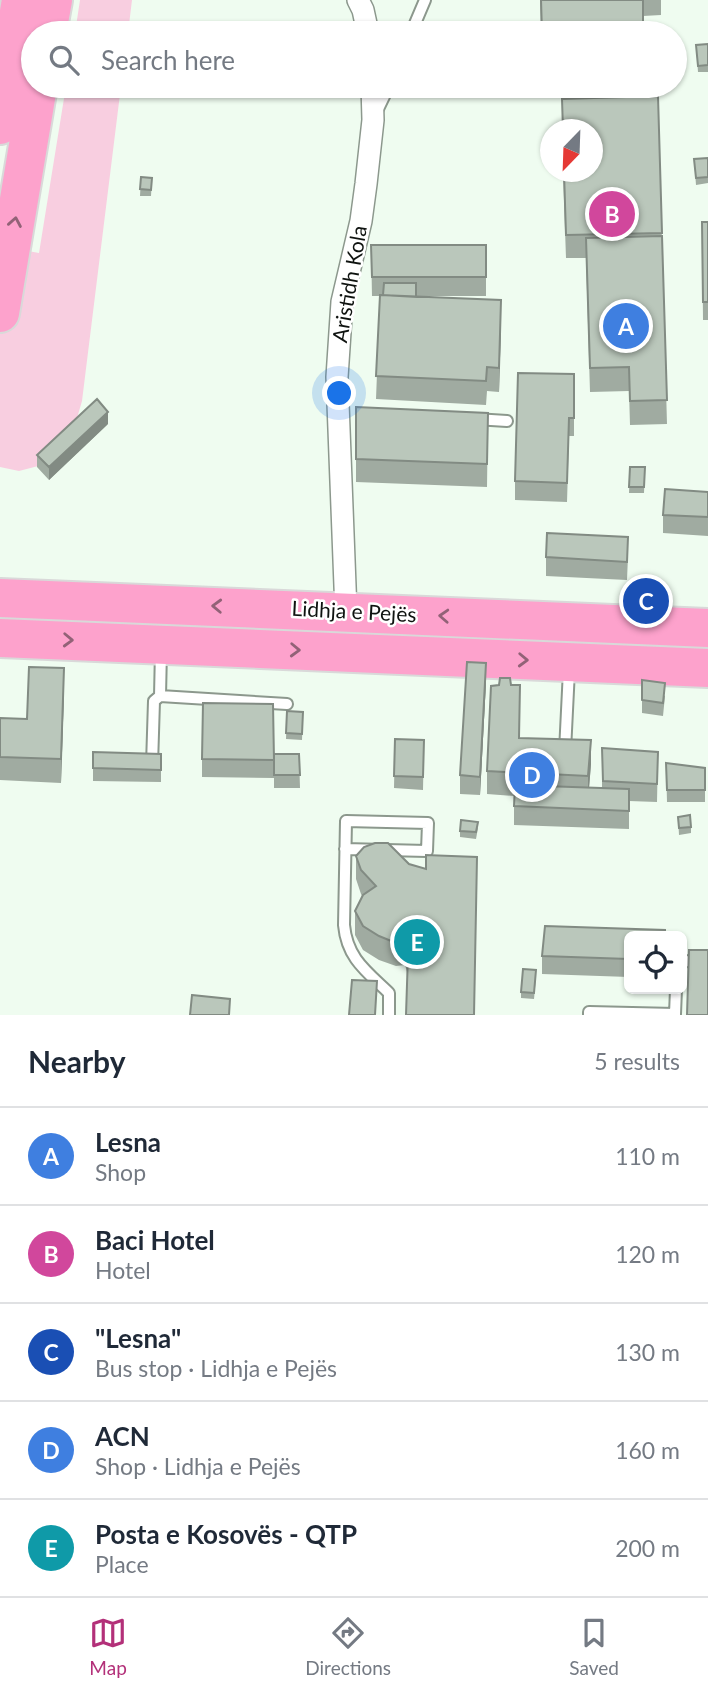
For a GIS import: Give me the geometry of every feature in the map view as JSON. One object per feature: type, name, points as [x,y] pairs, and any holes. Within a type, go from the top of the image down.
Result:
[{"type":"highway","points":[[0,125],[21,0]]},
{"type":"highway","points":[[49,21],[52,0]]},
{"type":"highway","points":[[0,313],[36,98]]},
{"type":"highway","name":"Lidhja e Pejës","points":[[3,597],[708,628]]},
{"type":"highway","name":"Lidhja e Pejës","points":[[0,638],[708,668]]},
{"type":"street","points":[[358,0],[365,21]]},
{"type":"street","points":[[372,98],[373,120]]},
{"type":"street","name":"Aristidh Kola","points":[[346,612],[337,377],[339,336],[342,302],[361,221],[373,120]]},
{"type":"lane","points":[[416,21],[425,0]]},
{"type":"lane","name":"Aristidh Kola","points":[[373,120],[383,98]]},
{"type":"lane","points":[[466,419],[507,421]]},
{"type":"lane","points":[[160,696],[161,644]]},
{"type":"lane","points":[[565,751],[569,662]]},
{"type":"lane","points":[[152,765],[154,701],[160,696],[287,704]]},
{"type":"lane","points":[[345,849],[427,851],[428,823],[345,821],[344,925],[346,940],[351,953],[363,968],[389,993],[389,1015]]},
{"type":"lane","points":[[687,961],[708,962]]},
{"type":"lane","points":[[589,1015],[589,1012],[675,1014],[676,994]]},
{"type":"shaded area","points":[[80,0],[132,0],[129,21],[77,21]]},
{"type":"shaded area","points":[[64,98],[120,98],[82,401],[65,459],[19,471],[0,467],[0,246],[39,253]]},
{"type":"building","points":[[541,0],[643,0],[643,21],[542,21]]},
{"type":"building","points":[[708,44],[708,65],[698,66],[696,45]]},
{"type":"building","points":[[658,98],[662,233],[566,235],[564,182],[603,182],[603,119],[563,119],[562,99]]},
{"type":"building","points":[[708,158],[708,177],[696,178],[694,159]]},
{"type":"building","points":[[141,177],[152,178],[151,190],[140,189]]},
{"type":"building","points":[[702,222],[708,222],[708,302],[703,302]]},
{"type":"building","points":[[662,236],[667,400],[630,401],[629,367],[590,368],[586,238]]},
{"type":"building","points":[[371,245],[486,245],[486,277],[372,277]]},
{"type":"building","points":[[384,283],[416,283],[416,297],[383,295]]},
{"type":"building","points":[[380,295],[501,300],[499,368],[487,367],[486,381],[376,376]]},
{"type":"building","points":[[518,373],[574,374],[574,418],[569,418],[567,483],[515,481]]},
{"type":"building","points":[[97,399],[108,412],[49,467],[37,455]]},
{"type":"building","points":[[356,407],[488,413],[487,464],[356,459]]},
{"type":"building","points":[[630,467],[645,467],[644,487],[629,487]]},
{"type":"building","points":[[665,489],[708,492],[708,517],[663,515]]},
{"type":"building","points":[[547,533],[628,537],[627,562],[546,557]]},
{"type":"building","points":[[467,662],[486,663],[480,777],[460,775]]},
{"type":"building","points":[[29,667],[64,668],[61,759],[0,757],[0,718],[27,719]]},
{"type":"building","points":[[500,678],[510,678],[511,685],[520,685],[519,738],[591,740],[588,776],[487,771],[491,686],[499,685]]},
{"type":"building","points":[[642,680],[665,683],[663,703],[642,700]]},
{"type":"building","points":[[203,703],[273,704],[274,760],[202,759]]},
{"type":"building","points":[[287,711],[303,712],[302,734],[286,733]]},
{"type":"building","points":[[395,739],[424,740],[423,777],[394,776]]},
{"type":"building","points":[[602,748],[658,752],[657,784],[603,781]]},
{"type":"building","points":[[93,752],[161,754],[161,770],[93,768]]},
{"type":"building","points":[[274,754],[299,754],[300,775],[274,775]]},
{"type":"building","points":[[666,763],[705,768],[705,790],[667,790]]},
{"type":"building","points":[[515,785],[629,789],[629,811],[514,806]]},
{"type":"building","points":[[690,815],[691,827],[679,828],[678,817]]},
{"type":"building","points":[[461,820],[478,822],[476,832],[460,831]]},
{"type":"building","points":[[375,843],[388,843],[409,864],[426,869],[426,855],[477,857],[474,1015],[406,1015],[408,954],[405,942],[396,943],[379,936],[363,926],[355,911],[363,895],[376,886],[361,870],[356,856],[364,847]]},
{"type":"building","points":[[545,926],[665,930],[624,931],[624,959],[542,956]]},
{"type":"building","points":[[689,950],[708,950],[708,1015],[687,1015]]},
{"type":"building","points":[[523,969],[536,970],[534,993],[521,992]]},
{"type":"building","points":[[352,980],[377,981],[375,1015],[349,1015]]},
{"type":"building","points":[[192,995],[230,999],[229,1015],[190,1015]]},
{"type":"place","name":"Baci Hotel","points":[[612,214]]},
{"type":"place","name":"Lesna","points":[[626,326]]},
{"type":"place","name":"\"Lesna\"","points":[[646,601]]},
{"type":"place","name":"ACN","points":[[532,775]]},
{"type":"place","name":"Posta e Kosovës - QTP","points":[[417,942]]}]
